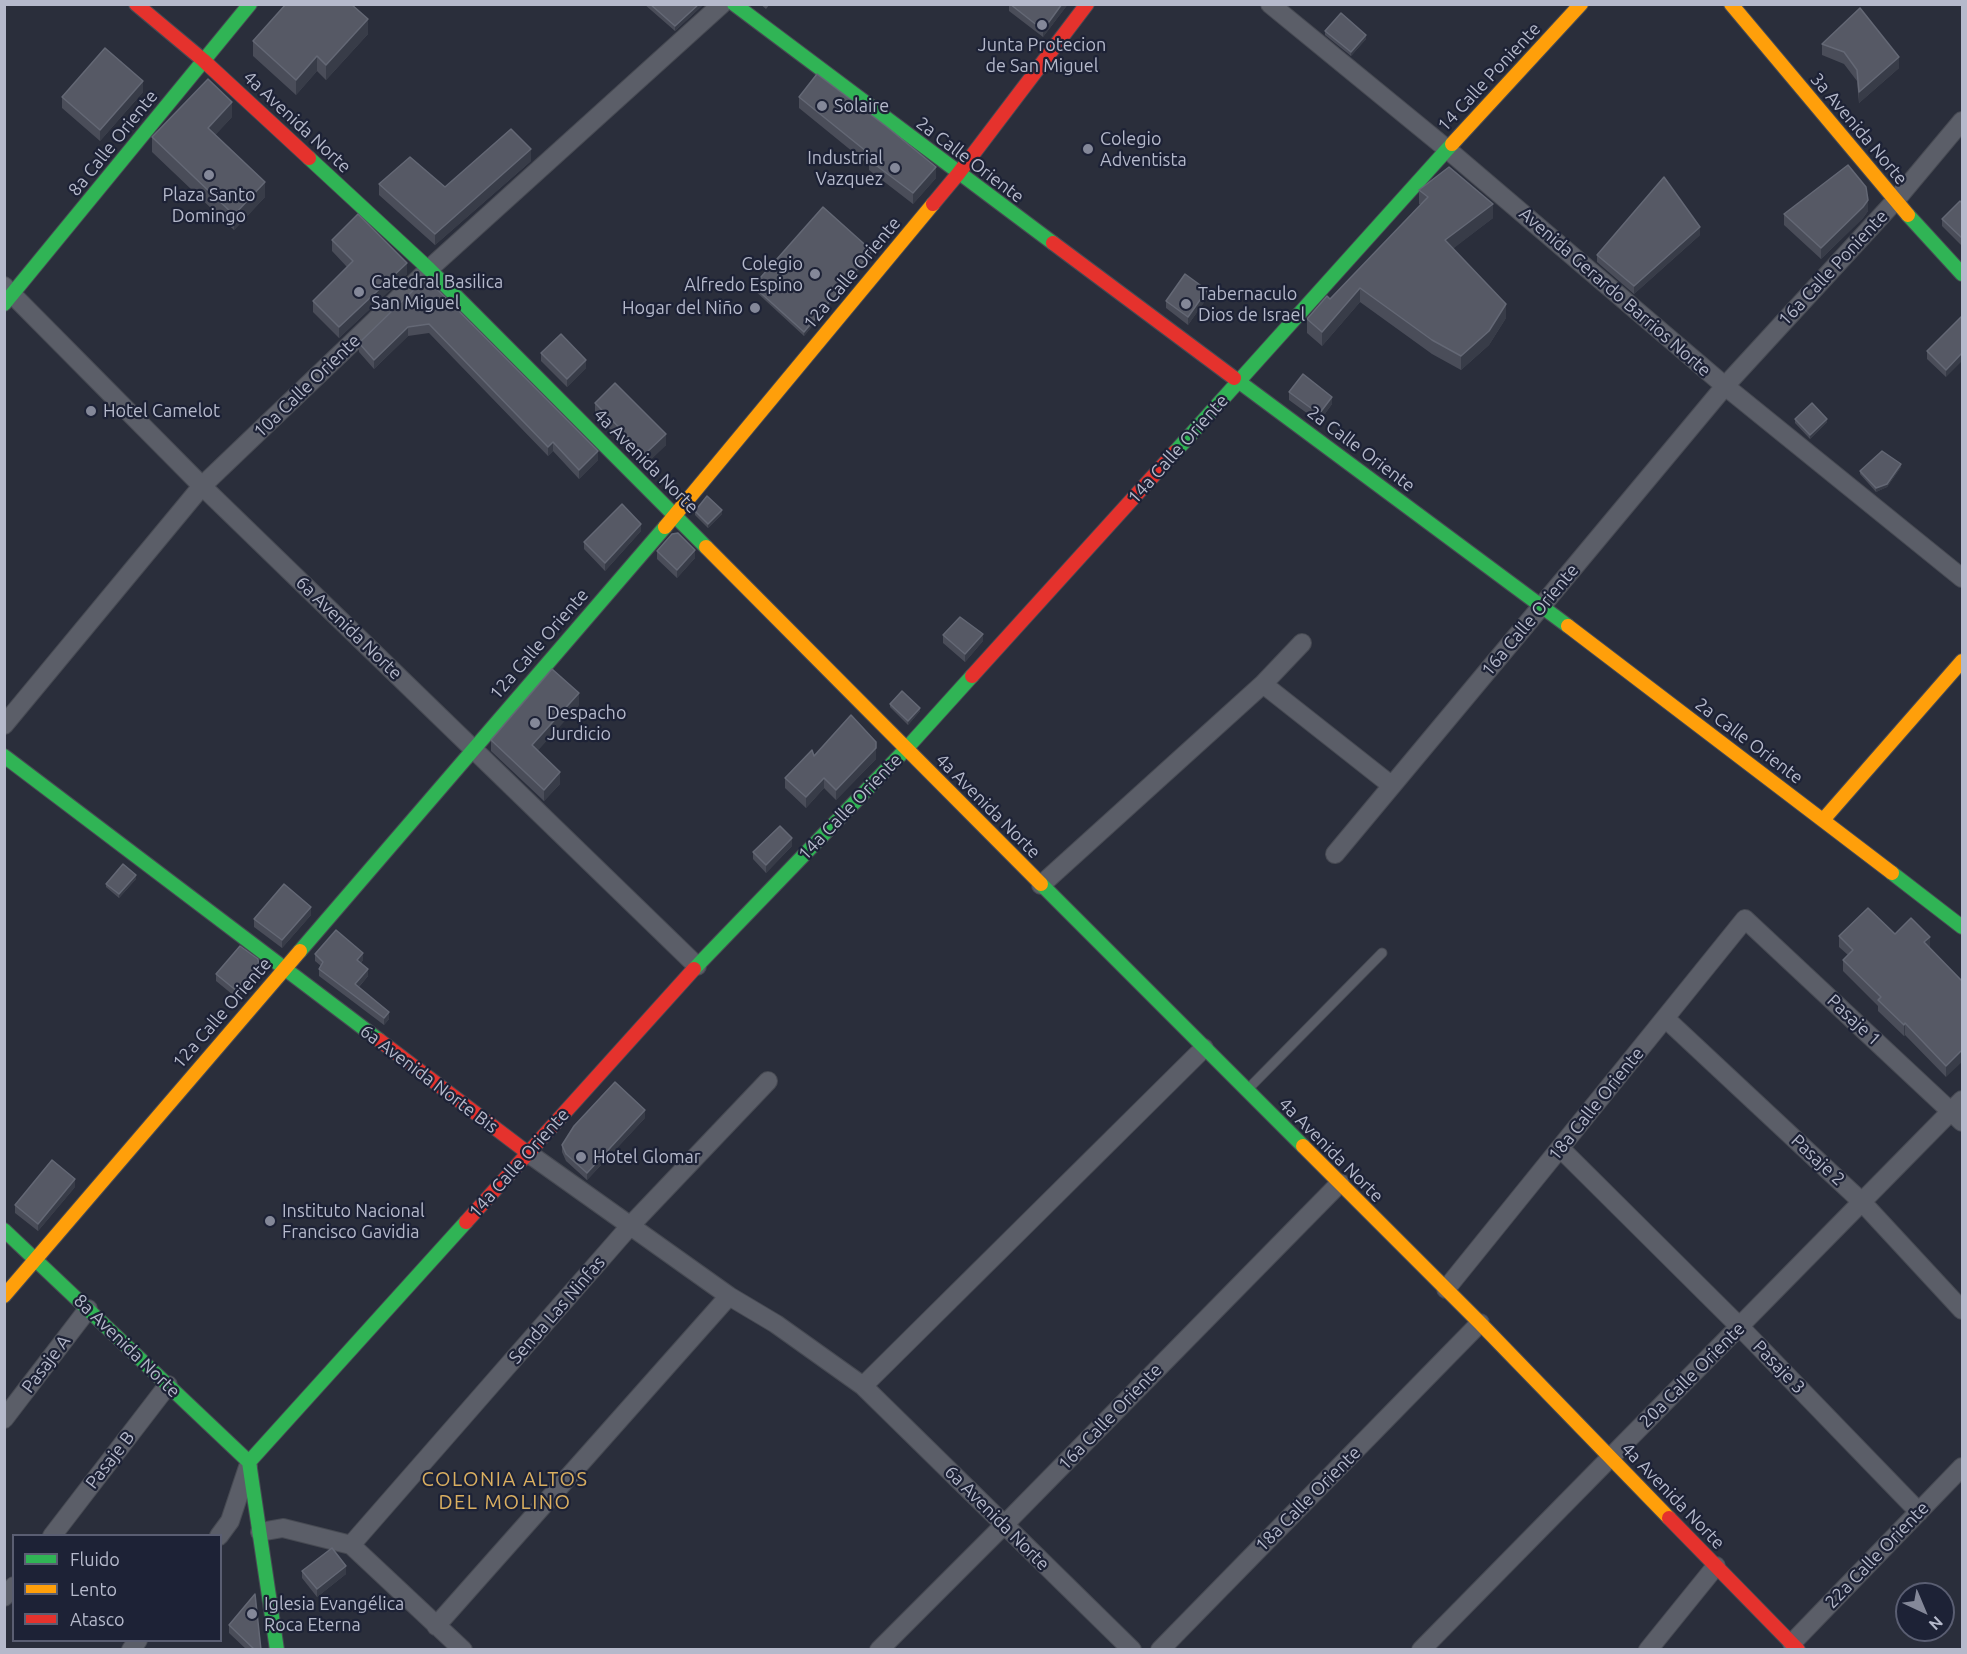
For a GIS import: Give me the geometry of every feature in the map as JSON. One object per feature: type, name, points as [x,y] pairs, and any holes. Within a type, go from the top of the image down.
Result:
[{"type":"street","name":"4a Avenida Norte","points":[[136,4],[203,60],[429,269],[1480,1323],[1795,1646]]},
{"type":"street","name":"8a Calle Oriente","points":[[7,295],[250,4]]},
{"type":"street","name":"10a Calle Oriente","points":[[4,725],[202,486],[429,269],[722,4]]},
{"type":"street","name":"2a Calle Oriente","points":[[734,4],[958,174],[1240,380],[1962,927]]},
{"type":"street","name":"12a Calle Oriente","points":[[4,1296],[674,516],[958,174],[1087,4]]},
{"type":"street","name":"Avenida Gerardo Barrios Norte","points":[[1270,4],[1447,149],[1725,386],[1962,578]]},
{"type":"street","name":"14 Calle Poniente","points":[[1447,149],[1581,4]]},
{"type":"street","name":"3a Avenida Norte","points":[[1731,4],[1895,201],[1962,274]]},
{"type":"street","name":"16a Calle Poniente","points":[[1725,386],[1895,201],[1962,121]]},
{"type":"street","name":"14a Calle Oriente","points":[[220,1534],[230,1521],[249,1462],[697,966],[906,749],[1447,149]]},
{"type":"street","name":"6a Avenida Norte","points":[[7,295],[697,966]]},
{"type":"street","name":"16a Calle Oriente","points":[[1335,855],[1725,386]]},
{"type":"street","points":[[1044,888],[1263,684],[1302,643]]},
{"type":"street","points":[[1823,820],[1962,661]]},
{"type":"street","points":[[1263,684],[1391,785]]},
{"type":"street","name":"6a Avenida Norte Bis","points":[[4,756],[528,1154],[729,1296],[776,1324],[863,1386]]},
{"type":"street","name":"18a Calle Oriente","points":[[1446,1289],[1745,919]]},
{"type":"street","name":"Pasaje 1","points":[[1745,919],[1959,1111]]},
{"type":"street","name":"Pasaje 2","points":[[1665,1018],[1862,1202],[1962,1310]]},
{"type":"street","points":[[863,1386],[1204,1048]]},
{"type":"street","name":"Senda Las Ninfas","points":[[351,1545],[630,1226],[768,1081]]},
{"type":"street","name":"20a Calle Oriente","points":[[1420,1650],[1862,1202],[1959,1111]]},
{"type":"street","name":"Pasaje 3","points":[[1560,1148],[1740,1327],[1919,1512]]},
{"type":"street","name":"16a Calle Oriente","points":[[879,1650],[1340,1183]]},
{"type":"street","name":"8a Avenida Norte","points":[[4,1230],[249,1462]]},
{"type":"street","points":[[436,1626],[729,1296]]},
{"type":"street","name":"Pasaje A","points":[[4,1419],[88,1309]]},
{"type":"street","name":"18a Calle Oriente","points":[[1160,1650],[1480,1323]]},
{"type":"street","name":"Pasaje B","points":[[54,1534],[168,1385]]},
{"type":"street","name":"6a Avenida Norte","points":[[863,1386],[1132,1650]]},
{"type":"street","points":[[249,1462],[277,1650]]},
{"type":"street","name":"22a Calle Oriente","points":[[1795,1646],[1962,1467]]},
{"type":"street","points":[[260,1532],[283,1528],[351,1545],[463,1650]]},
{"type":"street","points":[[1648,1650],[1716,1566]]},
{"type":"lane","points":[[1247,1091],[1382,953]]},
{"type":"building","points":[[286,4],[351,4],[368,19],[326,65],[317,56],[296,80],[253,41]]},
{"type":"building","points":[[650,4],[699,4],[675,26]]},
{"type":"building","points":[[1010,4],[1062,4],[1043,30]]},
{"type":"building","points":[[1860,8],[1899,57],[1859,92],[1857,70],[1844,52],[1822,44]]},
{"type":"building","points":[[1341,13],[1366,35],[1351,52],[1325,31]]},
{"type":"building","points":[[105,48],[143,81],[100,130],[62,97]]},
{"type":"building","points":[[817,74],[936,167],[913,193],[869,160],[872,156],[799,97]]},
{"type":"building","name":"Plaza Santo Domingo","points":[[208,79],[232,102],[208,128],[265,182],[234,215],[152,137]]},
{"type":"building","points":[[511,129],[531,149],[435,234],[379,184],[410,157],[445,187]]},
{"type":"building","points":[[1848,165],[1866,187],[1868,200],[1821,248],[1784,214]]},
{"type":"building","points":[[1449,167],[1493,204],[1445,240],[1506,304],[1489,331],[1461,356],[1432,340],[1360,288],[1322,332],[1307,319],[1327,296],[1330,299],[1428,197],[1419,190]]},
{"type":"building","points":[[1664,177],[1700,227],[1634,286],[1597,255]]},
{"type":"building","points":[[1960,201],[1962,203],[1962,238],[1942,219]]},
{"type":"building","name":"Colegio Alfredo Espino","points":[[823,207],[872,251],[804,332],[753,286]]},
{"type":"building","name":"Catedral Basilica San Miguel","points":[[358,214],[407,263],[339,327],[313,301],[353,261],[332,240]]},
{"type":"building","name":"Tabernaculo Dios de Israel","points":[[1185,274],[1207,290],[1188,317],[1166,301]]},
{"type":"building","points":[[426,278],[598,451],[579,470],[553,442],[548,447],[429,324],[408,327],[374,360],[359,343]]},
{"type":"building","points":[[1962,316],[1962,353],[1946,370],[1927,351]]},
{"type":"building","points":[[561,334],[586,360],[567,379],[541,353]]},
{"type":"building","points":[[1303,374],[1332,397],[1319,414],[1289,392]]},
{"type":"building","points":[[615,383],[666,434],[645,454],[595,403]]},
{"type":"building","points":[[1812,403],[1827,419],[1810,435],[1795,419]]},
{"type":"building","points":[[1882,451],[1901,464],[1887,484],[1876,488],[1860,471]]},
{"type":"building","points":[[707,496],[722,510],[708,524],[695,511]]},
{"type":"building","points":[[622,504],[641,524],[605,563],[584,542]]},
{"type":"building","points":[[678,533],[695,550],[677,570],[657,551],[672,534]]},
{"type":"building","points":[[960,617],[983,634],[965,654],[943,635]]},
{"type":"building","name":"Despacho Jurdicio","points":[[552,669],[579,693],[532,745],[560,772],[544,790],[491,740]]},
{"type":"building","points":[[902,691],[920,708],[908,721],[890,704]]},
{"type":"building","points":[[851,715],[876,742],[876,748],[836,790],[824,778],[806,797],[785,778],[812,750],[814,756]]},
{"type":"building","points":[[780,826],[792,838],[766,865],[753,852]]},
{"type":"building","points":[[123,864],[136,875],[119,894],[106,884]]},
{"type":"building","points":[[284,884],[311,907],[282,940],[254,919]]},
{"type":"building","points":[[1868,908],[1895,934],[1911,918],[1930,937],[1924,942],[1962,981],[1962,1050],[1946,1066],[1905,1023],[1904,1025],[1878,1000],[1881,997],[1843,960],[1853,950],[1839,936]]},
{"type":"building","points":[[336,930],[363,953],[357,960],[368,969],[355,984],[389,1012],[384,1018],[319,969],[323,962],[315,954]]},
{"type":"building","points":[[240,946],[258,959],[259,968],[238,992],[216,974]]},
{"type":"building","points":[[615,1082],[645,1110],[587,1173],[566,1154],[562,1145],[574,1126]]},
{"type":"building","points":[[52,1160],[75,1179],[38,1224],[15,1205]]},
{"type":"building","points":[[332,1548],[346,1566],[317,1589],[302,1571]]},
{"type":"building","name":"Iglesia Evangélica Roca Eterna","points":[[255,1594],[261,1650],[255,1650],[229,1625]]},
{"type":"traffic: fast","points":[[4,304],[250,4]]},
{"type":"traffic: fast","points":[[734,4],[1053,243]]},
{"type":"traffic: fast","points":[[1175,452],[1452,144]]},
{"type":"traffic: fast","points":[[309,158],[429,269],[706,547]]},
{"type":"traffic: fast","points":[[1908,215],[1962,274]]},
{"type":"traffic: fast","points":[[1234,378],[1568,626]]},
{"type":"traffic: fast","points":[[300,951],[665,527]]},
{"type":"traffic: fast","points":[[694,969],[906,749],[972,676]]},
{"type":"traffic: fast","points":[[4,756],[379,1040]]},
{"type":"traffic: fast","points":[[1892,873],[1962,927]]},
{"type":"traffic: fast","points":[[1041,884],[1303,1146]]},
{"type":"traffic: fast","points":[[249,1462],[466,1222]]},
{"type":"traffic: fast","points":[[4,1230],[249,1462]]},
{"type":"traffic: fast","points":[[249,1462],[277,1650]]},
{"type":"traffic: slow","points":[[1452,144],[1581,4]]},
{"type":"traffic: slow","points":[[1731,4],[1908,215]]},
{"type":"traffic: slow","points":[[665,527],[933,204]]},
{"type":"traffic: slow","points":[[706,547],[1041,884]]},
{"type":"traffic: slow","points":[[1568,626],[1892,873]]},
{"type":"traffic: slow","points":[[1823,820],[1962,661]]},
{"type":"traffic: slow","points":[[4,1296],[300,951]]},
{"type":"traffic: slow","points":[[1303,1146],[1480,1323],[1669,1518]]},
{"type":"traffic: jam","points":[[136,4],[203,60],[309,158]]},
{"type":"traffic: jam","points":[[933,204],[1087,4]]},
{"type":"traffic: jam","points":[[1053,243],[1234,378]]},
{"type":"traffic: jam","points":[[972,676],[1175,452]]},
{"type":"traffic: jam","points":[[466,1222],[694,969]]},
{"type":"traffic: jam","points":[[379,1040],[528,1153]]},
{"type":"traffic: jam","points":[[1669,1518],[1798,1650]]},
{"type":"place","name":"Junta Protecion de San Miguel","points":[[1042,25]]},
{"type":"place","name":"Solaire","points":[[822,106]]},
{"type":"place","name":"Colegio Adventista","points":[[1088,149]]},
{"type":"place","name":"Industrial Vazquez","points":[[895,168]]},
{"type":"place","name":"Plaza Santo Domingo","points":[[209,175]]},
{"type":"place","name":"Colegio Alfredo Espino","points":[[815,274]]},
{"type":"place","name":"Catedral Basilica San Miguel","points":[[359,292]]},
{"type":"place","name":"Tabernaculo Dios de Israel","points":[[1186,304]]},
{"type":"place","name":"Hogar del Niño","points":[[755,308]]},
{"type":"place","name":"Hotel Camelot","points":[[91,411]]},
{"type":"place","name":"Despacho Jurdicio","points":[[535,723]]},
{"type":"place","name":"Hotel Glomar","points":[[581,1157]]},
{"type":"place","name":"Instituto Nacional Francisco Gavidia","points":[[270,1221]]},
{"type":"place","name":"Iglesia Evangélica Roca Eterna","points":[[252,1614]]},
{"type":"district","name":"COLONIA ALTOS DEL MOLINO","points":[[505,1490]]}]
